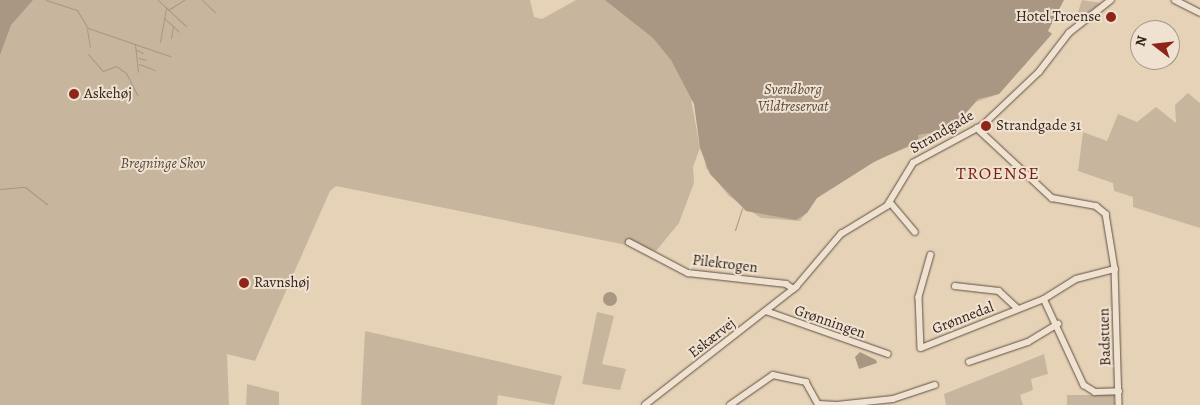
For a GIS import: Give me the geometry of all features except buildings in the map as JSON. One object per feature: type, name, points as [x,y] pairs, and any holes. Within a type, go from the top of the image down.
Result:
[{"type":"street","name":"Strandgade","points":[[794,289],[841,234],[890,202],[916,160],[978,128],[1039,72],[1069,33],[1108,1]]},
{"type":"street","points":[[1179,1],[1200,13]]},
{"type":"street","name":"Badstuen","points":[[978,128],[1052,198],[1102,208],[1111,228],[1115,269],[1119,405]]},
{"type":"street","points":[[890,202],[915,232]]},
{"type":"street","name":"Pilekrogen","points":[[629,242],[688,273],[786,284],[794,289]]},
{"type":"street","name":"Grønnedal","points":[[932,255],[920,297],[921,348],[1044,299],[1076,280],[1115,269]]},
{"type":"street","name":"Grønnedal","points":[[954,286],[1000,291],[1018,309]]},
{"type":"street","name":"Eskærvej","points":[[645,405],[794,289]]},
{"type":"street","points":[[1044,299],[1058,324],[1084,385],[1095,392],[1119,391]]},
{"type":"street","name":"Grønningen","points":[[766,311],[888,354]]},
{"type":"street","points":[[969,362],[1028,342],[1058,324]]},
{"type":"street","points":[[730,405],[768,376],[806,382],[819,404],[836,405],[892,399],[926,384],[935,385]]},
{"type":"green space","name":"Bregninge Skov","points":[[0,0],[530,0],[534,17],[542,19],[576,0],[1001,0],[1051,33],[999,94],[976,102],[947,132],[876,160],[817,198],[800,221],[761,218],[729,196],[706,168],[695,104],[691,99],[700,148],[693,167],[694,183],[679,223],[656,251],[336,186],[330,191],[255,361],[227,354],[229,405],[0,405]]},
{"type":"green space","points":[[1082,0],[1101,3],[1076,22],[1076,18]]},
{"type":"green space","points":[[1188,93],[1200,103],[1200,228],[1133,207],[1133,197],[1114,191],[1113,183],[1078,171],[1083,132],[1107,141],[1118,114],[1137,122],[1156,107],[1176,123],[1175,105]]},
{"type":"green space","points":[[597,312],[614,316],[602,364],[626,369],[620,390],[582,384]]},
{"type":"green space","points":[[365,331],[562,376],[554,405],[498,395],[497,405],[361,405]]},
{"type":"green space","points":[[1044,354],[1048,374],[1031,379],[1033,390],[1020,395],[1023,405],[946,405],[944,394]]},
{"type":"green space","points":[[247,384],[279,392],[279,405],[246,405]]},
{"type":"green space","points":[[1067,395],[1114,395],[1114,405],[1067,405]]},
{"type":"shaded area","points":[[0,0],[33,0],[11,25],[0,55]]},
{"type":"shaded area","name":"Svendborg Vildtreservat","points":[[605,0],[1064,0],[1048,31],[1052,34],[999,94],[978,99],[952,129],[918,135],[919,141],[874,162],[817,198],[807,213],[796,220],[746,211],[710,174],[700,148],[694,104],[671,60],[653,38]]},
{"type":"shaded area","points":[[610,292],[615,294],[617,299],[615,304],[610,306],[605,304],[603,299],[605,294]]},
{"type":"shaded area","points":[[860,352],[876,360],[877,363],[859,369],[855,357]]},
{"type":"waterway","points":[[46,0],[77,10],[88,28],[170,56]]},
{"type":"waterway","points":[[158,0],[186,26]]},
{"type":"waterway","points":[[168,10],[184,0]]},
{"type":"waterway","points":[[202,0],[215,12]]},
{"type":"waterway","points":[[160,42],[166,8]]},
{"type":"waterway","points":[[164,18],[173,26],[171,38]]},
{"type":"waterway","points":[[173,26],[179,32]]},
{"type":"waterway","points":[[87,29],[90,47]]},
{"type":"waterway","points":[[135,44],[138,72]]},
{"type":"waterway","points":[[135,49],[143,53]]},
{"type":"waterway","points":[[88,54],[103,71],[116,66],[126,73],[137,95]]},
{"type":"waterway","points":[[139,58],[146,60]]},
{"type":"waterway","points":[[139,64],[155,70]]},
{"type":"waterway","points":[[0,189],[25,187],[47,204]]},
{"type":"waterway","points":[[735,230],[742,208]]},
{"type":"place","name":"Hotel Troense","points":[[1111,17]]},
{"type":"place","name":"Askehøj","points":[[74,94]]},
{"type":"place","name":"Strandgade 31","points":[[986,126]]},
{"type":"place","name":"Ravnshøj","points":[[244,283]]},
{"type":"district","name":"TROENSE","points":[[998,173]]}]
